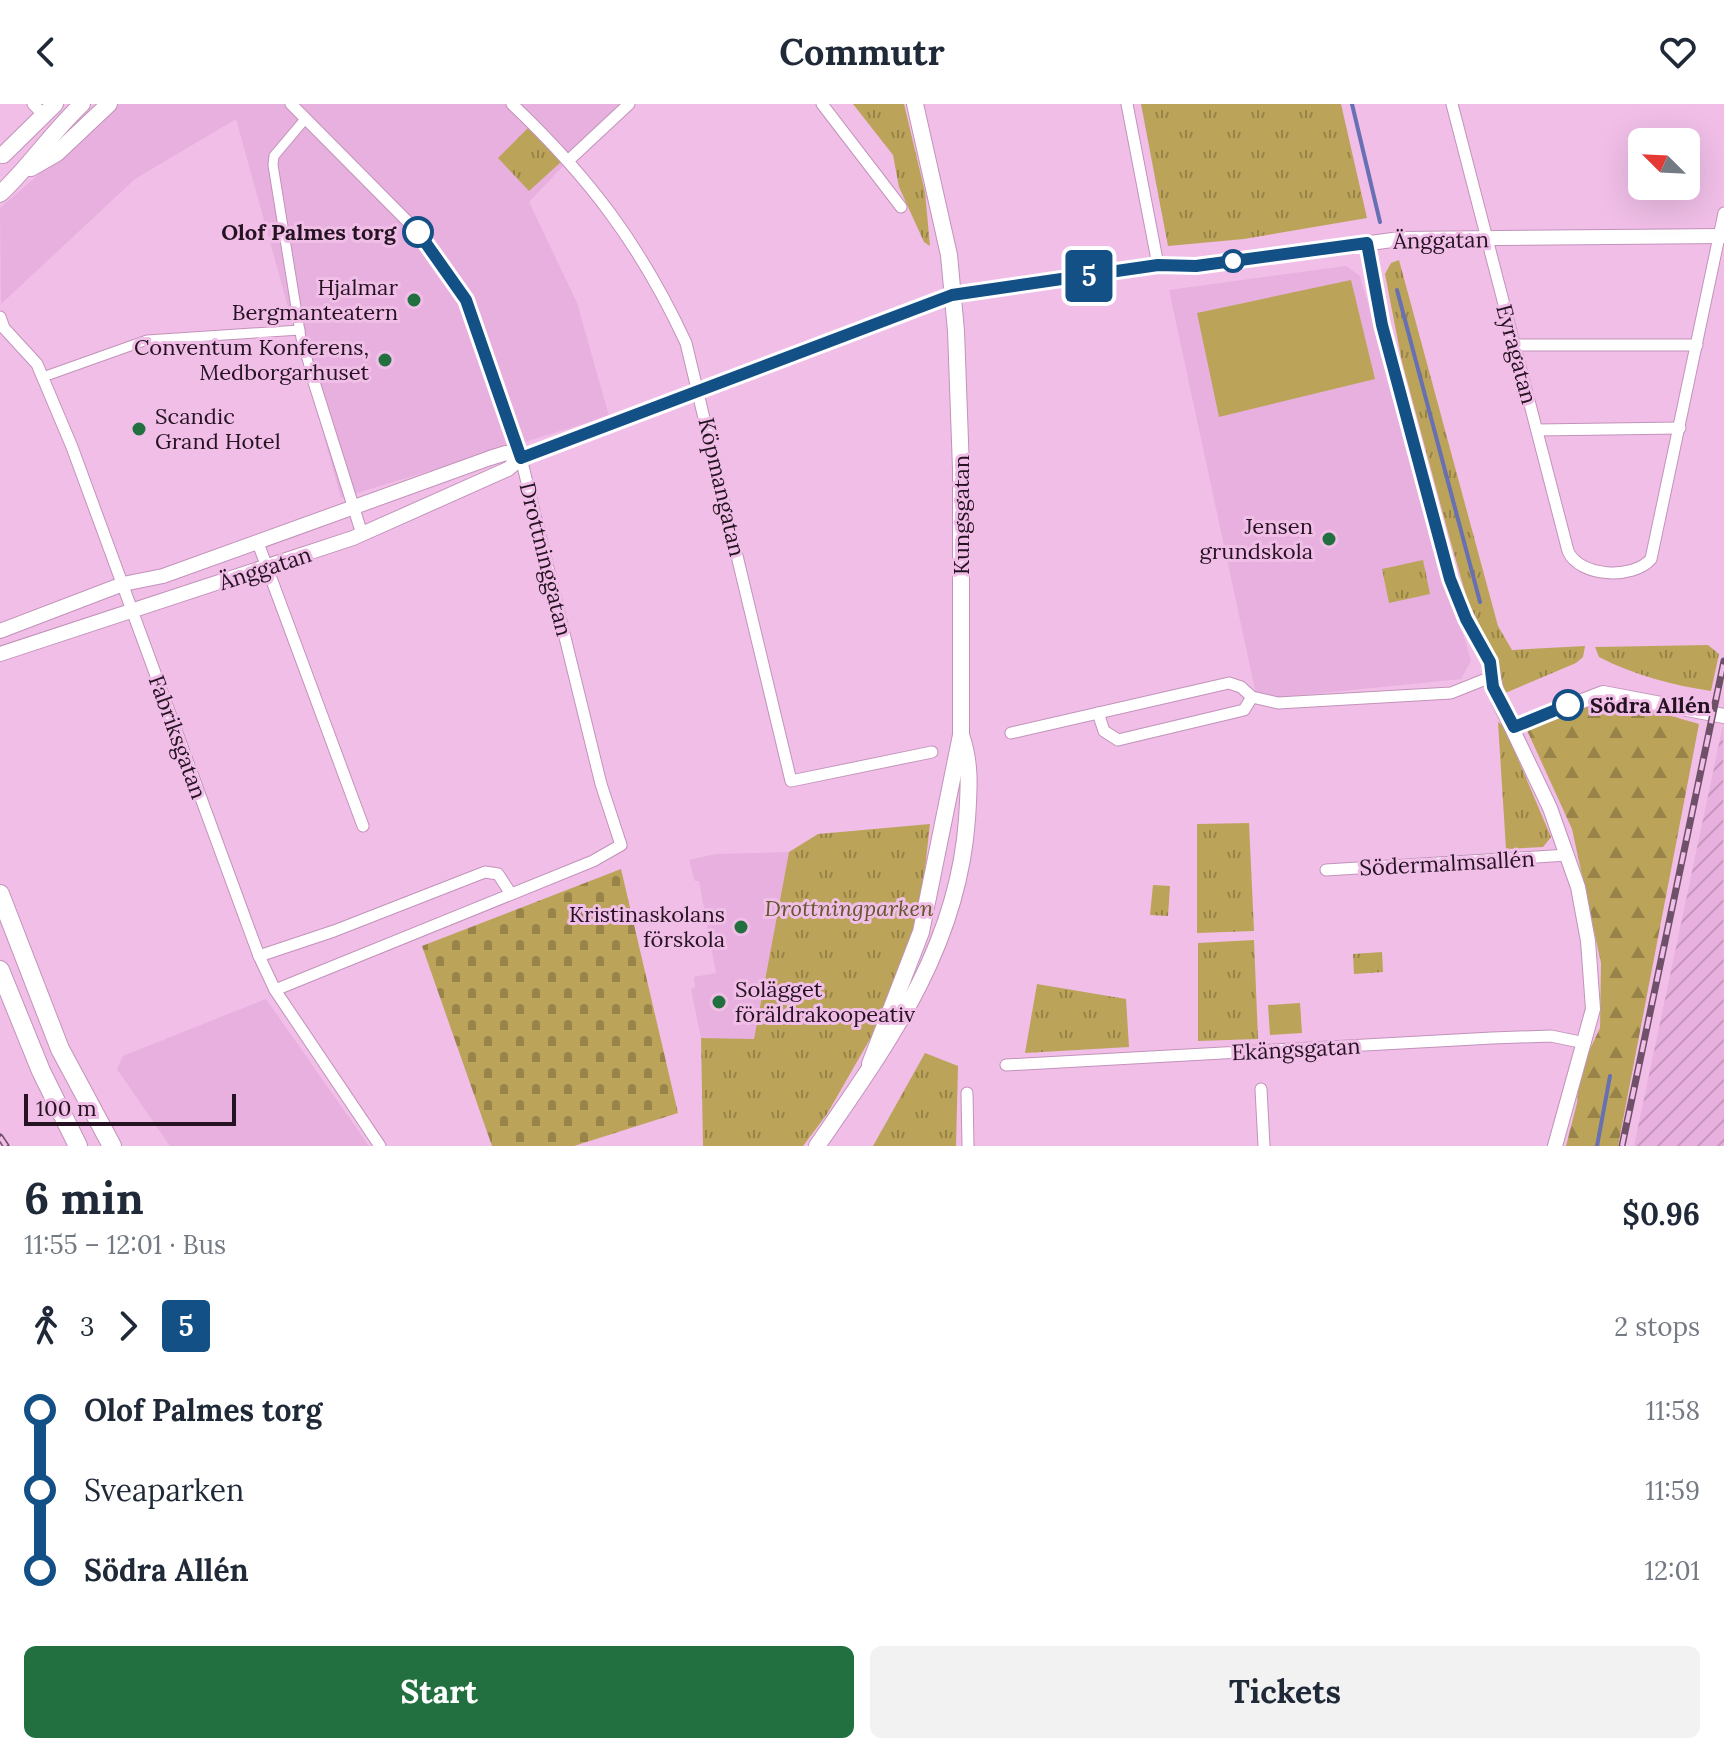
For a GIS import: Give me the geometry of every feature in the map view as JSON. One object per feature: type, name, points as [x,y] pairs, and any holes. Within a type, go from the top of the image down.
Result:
[{"type":"main road","points":[[0,194],[23,173],[56,128],[82,104]]},
{"type":"main road","points":[[23,173],[57,153],[109,104]]},
{"type":"main road","name":"Kungsgatan","points":[[870,1064],[921,932],[961,735],[961,469],[952,295],[949,255],[915,104]]},
{"type":"main road","points":[[1,156],[44,108]]},
{"type":"main road","points":[[1,156],[56,128]]},
{"type":"main road","name":"Kungsgatan","points":[[817,1146],[913,1002],[931,966],[952,906],[965,846],[970,769],[961,735]]},
{"type":"main road","points":[[0,894],[60,1049],[112,1146]]},
{"type":"main road","points":[[0,970],[41,1071],[78,1146]]},
{"type":"street","name":"Drottninggatan","points":[[291,104],[418,232],[455,281],[487,352],[521,458],[601,784],[621,845],[593,861],[511,894]]},
{"type":"street","name":"Köpmangatan","points":[[512,104],[569,160],[637,249],[657,281],[686,343],[791,781],[932,752]]},
{"type":"street","points":[[569,160],[629,104]]},
{"type":"street","points":[[822,104],[901,207]]},
{"type":"street","points":[[1127,104],[1158,265]]},
{"type":"street","name":"Eyragatan","points":[[1452,104],[1573,561],[1594,571],[1645,566],[1651,559],[1680,428]]},
{"type":"street","points":[[306,118],[274,156],[300,330],[351,507],[362,534]]},
{"type":"street","points":[[1537,430],[1680,428],[1722,236],[1724,213]]},
{"type":"street","name":"Änggatan","points":[[0,654],[268,568],[362,534],[508,469],[521,458],[699,388],[952,295],[1158,265],[1196,266],[1400,239],[1722,236]]},
{"type":"street","name":"Södermalmsallén","points":[[1367,243],[1382,325],[1450,579],[1466,619],[1490,662],[1499,701],[1514,727],[1568,855],[1588,941],[1593,1005],[1555,1146]]},
{"type":"street","name":"Fabriksgatan","points":[[0,317],[4,328],[37,364],[43,377],[133,609],[259,956],[275,990],[380,1146]]},
{"type":"street","points":[[43,377],[147,340],[300,330]]},
{"type":"street","points":[[1515,345],[1697,345]]},
{"type":"street","name":"Änggatan","points":[[0,631],[123,584],[163,576],[506,453],[521,458]]},
{"type":"street","points":[[258,543],[363,826]]},
{"type":"street","points":[[1011,733],[1229,683],[1241,687],[1252,697],[1278,703],[1451,693],[1491,677]]},
{"type":"street","points":[[1514,727],[1603,693],[1724,716]]},
{"type":"street","points":[[1098,713],[1104,731],[1118,740],[1244,710],[1252,697]]},
{"type":"street","name":"Södermalmsallén","points":[[1326,870],[1568,855]]},
{"type":"street","points":[[259,956],[485,872],[498,874],[511,894],[275,990]]},
{"type":"street","name":"Ekängsgatan","points":[[1006,1065],[1551,1036],[1585,1043]]},
{"type":"street","points":[[1261,1089],[1264,1146]]},
{"type":"street","points":[[967,1093],[968,1146]]},
{"type":"shaded area","points":[[119,104],[622,104],[529,202],[577,303],[609,416],[341,498],[236,119],[135,179],[1,304],[0,208]]},
{"type":"shaded area","name":"Jensen grundskola","points":[[1346,266],[1360,276],[1471,661],[1461,679],[1272,698],[1256,694],[1169,290]]},
{"type":"shaded area","points":[[1723,725],[1724,1146],[1634,1146]]},
{"type":"shaded area","name":"Kristinaskolans förskola","points":[[789,852],[754,1040],[701,1038],[691,989],[695,987],[694,977],[716,973],[699,881],[695,881],[689,860],[716,854]]},
{"type":"shaded area","points":[[266,999],[369,1146],[170,1146],[117,1069],[123,1056]]},
{"type":"green space","points":[[853,104],[904,104],[925,192],[930,246],[924,242],[899,187],[893,155]]},
{"type":"green space","points":[[1141,104],[1341,104],[1367,218],[1244,239],[1168,246]]},
{"type":"green space","points":[[528,128],[561,162],[529,191],[498,158]]},
{"type":"green space","points":[[1399,260],[1498,626],[1512,650],[1585,646],[1583,657],[1576,663],[1503,694],[1492,651],[1467,599],[1402,362],[1385,274],[1391,263]]},
{"type":"green space","points":[[1351,280],[1375,379],[1219,417],[1197,313]]},
{"type":"green space","points":[[1423,560],[1430,594],[1389,603],[1382,569]]},
{"type":"green space","points":[[1708,645],[1719,654],[1711,691],[1639,674],[1599,657],[1595,647]]},
{"type":"green space","points":[[1586,705],[1647,709],[1699,724],[1618,1146],[1566,1146],[1577,1103],[1580,1070],[1600,1028],[1601,963],[1572,829],[1526,728]]},
{"type":"green space","points":[[1498,722],[1504,726],[1551,837],[1543,847],[1506,849]]},
{"type":"green space","points":[[1249,823],[1254,931],[1197,933],[1197,824]]},
{"type":"green space","name":"Drottningparken","points":[[930,824],[919,922],[878,1025],[827,1114],[803,1146],[703,1146],[701,1038],[754,1039],[789,852],[818,834]]},
{"type":"green space","points":[[621,869],[678,1113],[574,1146],[492,1146],[422,946]]},
{"type":"green space","points":[[1153,885],[1170,886],[1168,916],[1150,915]]},
{"type":"green space","points":[[1254,940],[1258,1039],[1198,1041],[1198,943]]},
{"type":"green space","points":[[1382,952],[1383,972],[1354,974],[1353,954]]},
{"type":"green space","points":[[1037,984],[1126,999],[1129,1047],[1025,1053]]},
{"type":"green space","points":[[1300,1003],[1302,1033],[1270,1035],[1268,1005]]},
{"type":"green space","points":[[925,1053],[958,1066],[956,1146],[873,1146]]},
{"type":"waterway","points":[[1352,104],[1380,222]]},
{"type":"waterway","points":[[1397,290],[1480,602]]},
{"type":"waterway","points":[[1597,1146],[1610,1076]]},
{"type":"railway","points":[[1622,1146],[1724,661]]},
{"type":"railway","points":[[0,1137],[6,1146]]},
{"type":"bus line","name":"5","points":[[418,232],[466,300],[487,352],[521,458],[699,388],[952,295],[1158,265],[1183,268],[1367,243],[1382,325],[1450,579],[1466,619],[1490,662],[1493,687],[1499,701],[1514,727],[1568,705]]},
{"type":"place","name":"Olof Palmes torg","points":[[418,232]]},
{"type":"place","name":"Hjalmar Bergmanteatern","points":[[414,300]]},
{"type":"place","name":"Conventum Konferens, Medborgarhuset","points":[[385,360]]},
{"type":"place","name":"Scandic Grand Hotel","points":[[139,429]]},
{"type":"place","name":"Jensen grundskola","points":[[1329,539]]},
{"type":"place","name":"Södra Allén","points":[[1568,705]]},
{"type":"place","name":"Kristinaskolans förskola","points":[[741,927]]},
{"type":"place","name":"Solägget föräldrakoopeativ","points":[[719,1002]]}]
